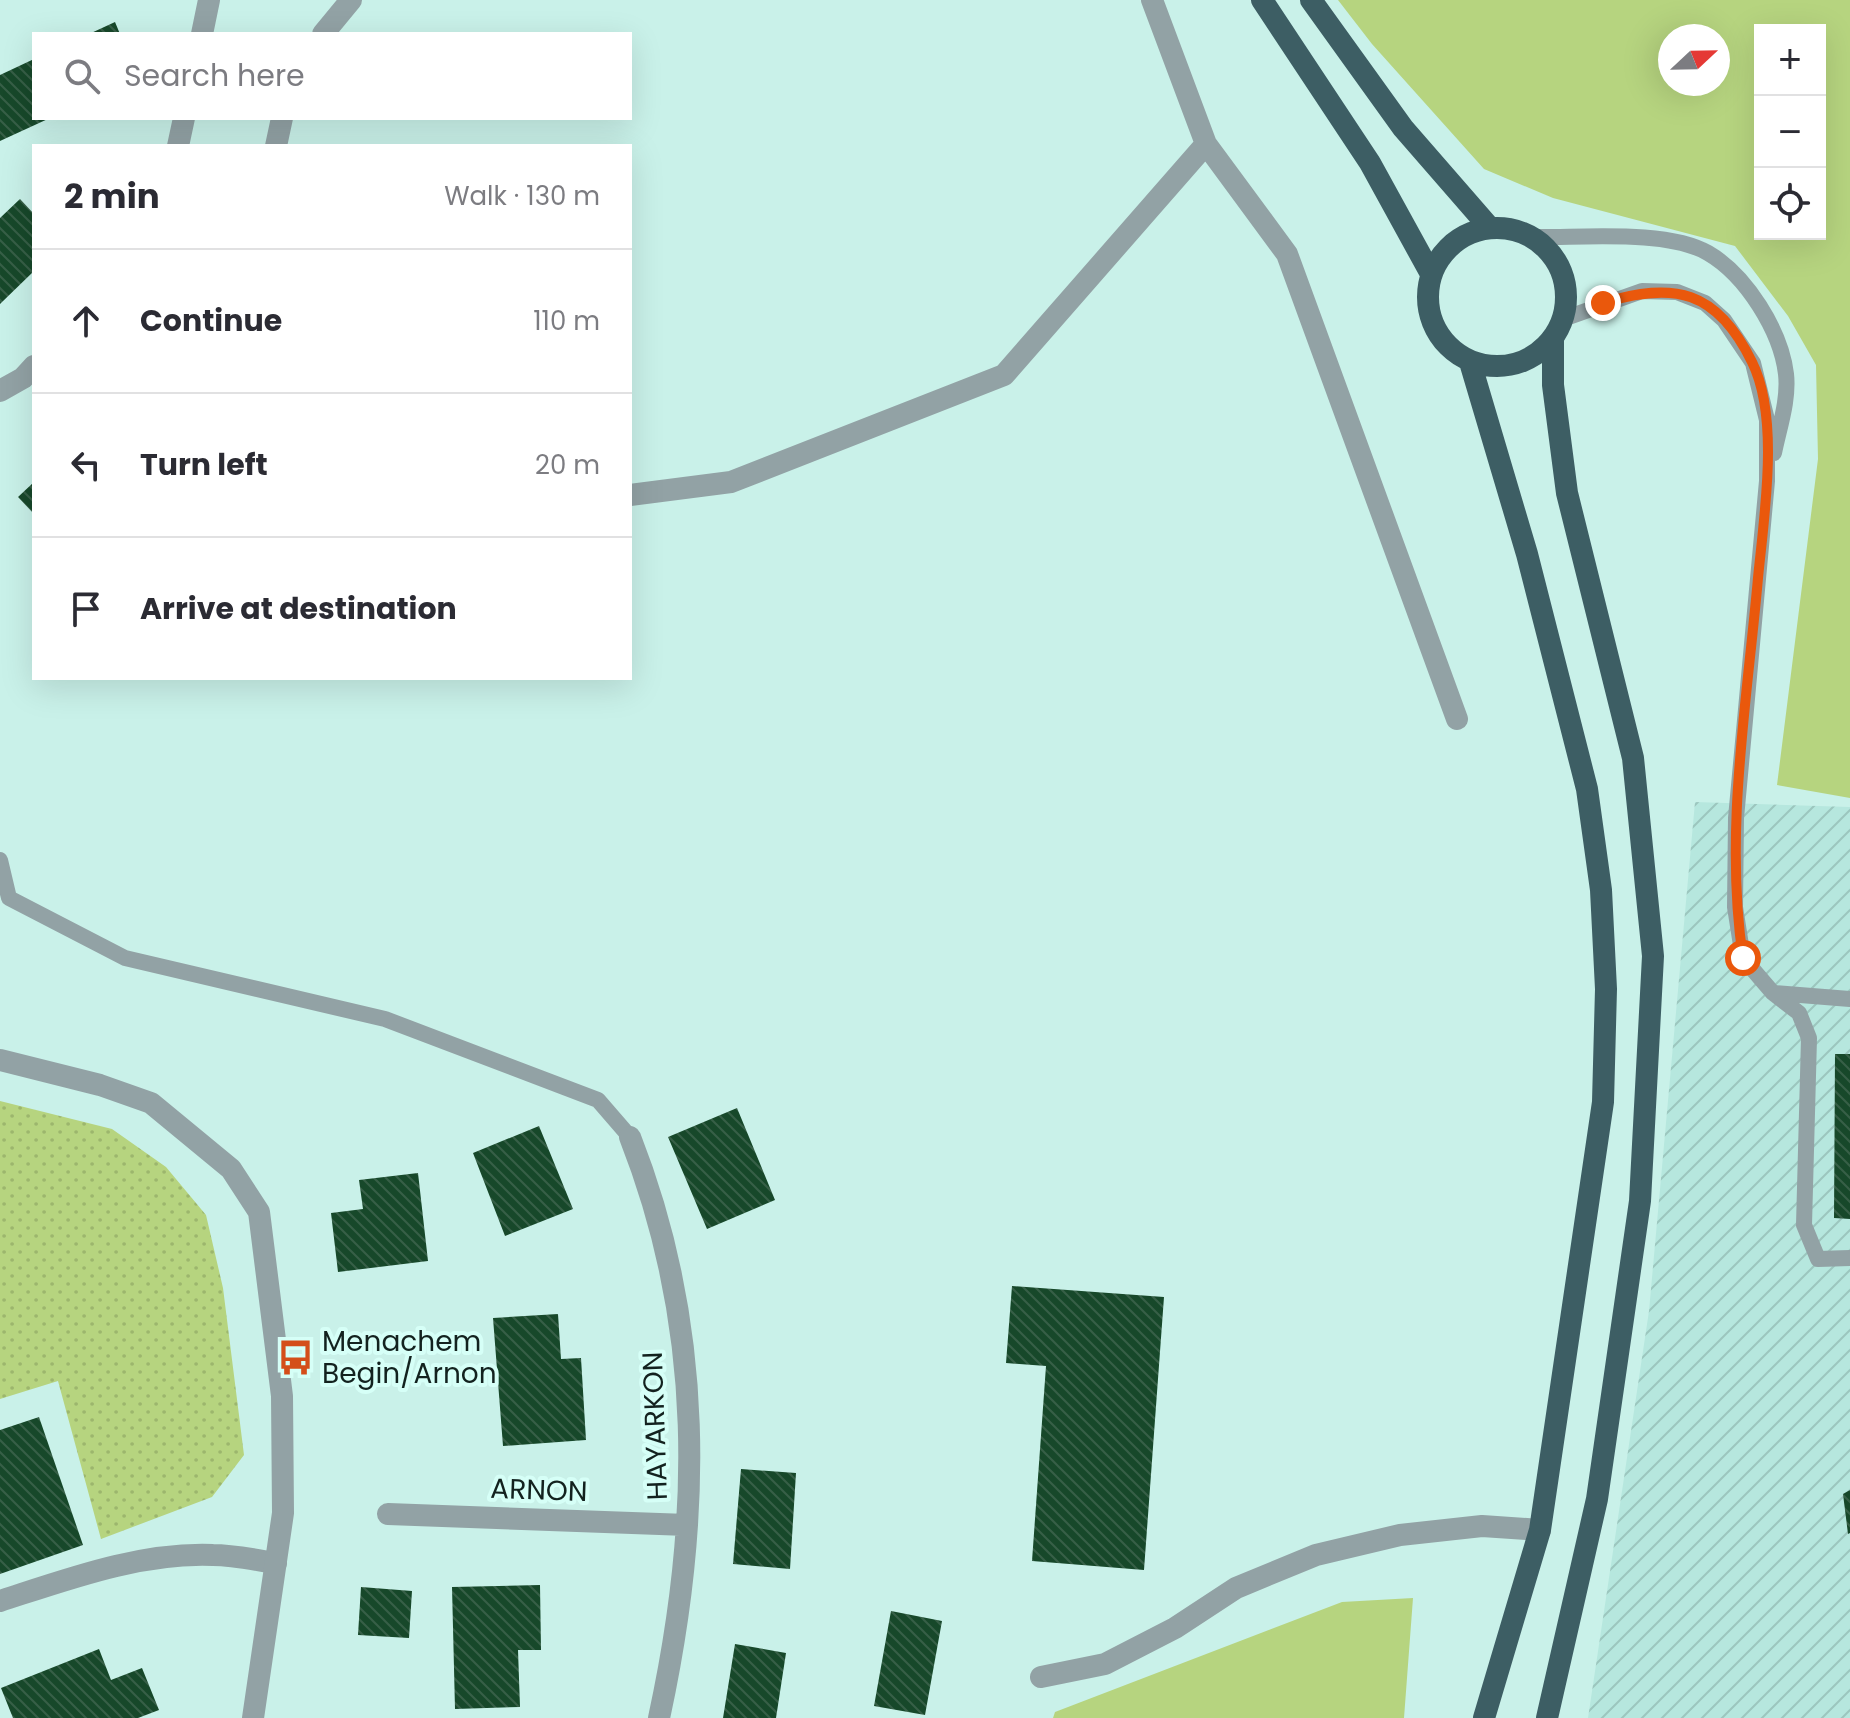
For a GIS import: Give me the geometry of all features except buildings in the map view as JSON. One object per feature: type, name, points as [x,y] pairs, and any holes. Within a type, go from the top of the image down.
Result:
[{"type":"highway","points":[[1262,0],[1370,163],[1431,274]]},
{"type":"highway","points":[[1311,0],[1403,128],[1490,228]]},
{"type":"highway","points":[[1490,228],[1511,229],[1532,237],[1550,253],[1562,273],[1567,296],[1563,319],[1553,340],[1536,355],[1515,365],[1492,367],[1470,362],[1452,351],[1434,325],[1427,295],[1431,274],[1440,256],[1454,242],[1471,232],[1490,228]]},
{"type":"highway","points":[[1547,1718],[1597,1499],[1640,1201],[1653,956],[1633,758],[1567,493],[1553,385],[1553,340]]},
{"type":"highway","points":[[1470,362],[1500,453],[1587,789],[1601,890],[1606,989],[1603,1102],[1540,1530],[1484,1718]]},
{"type":"street","points":[[202,32],[209,0]]},
{"type":"street","points":[[325,32],[351,0]]},
{"type":"street","points":[[1152,0],[1206,144],[1287,254],[1457,719]]},
{"type":"street","points":[[178,144],[184,120]]},
{"type":"street","points":[[276,144],[282,120]]},
{"type":"street","points":[[632,495],[731,482],[1004,375],[1206,144]]},
{"type":"street","points":[[0,391],[23,378],[32,368]]},
{"type":"street","points":[[0,1060],[100,1085],[151,1103],[187,1129],[231,1169],[259,1212],[282,1396],[283,1513],[253,1718]]},
{"type":"street","name":"HAYARKON","points":[[630,1137],[655,1200],[678,1294],[690,1400],[687,1525],[673,1653],[659,1718]]},
{"type":"street","name":"ARNON","points":[[388,1514],[687,1525]]},
{"type":"street","points":[[1041,1677],[1105,1664],[1175,1628],[1236,1588],[1316,1555],[1400,1535],[1468,1527],[1540,1530]]},
{"type":"street","points":[[0,1601],[91,1572],[141,1562],[212,1555],[276,1563]]},
{"type":"lane","points":[[1532,237],[1672,243],[1708,253],[1753,294],[1778,340],[1786,375],[1784,409],[1767,481]]},
{"type":"lane","points":[[1563,319],[1642,291],[1677,292],[1705,303],[1724,320],[1753,363],[1767,420],[1767,481],[1736,818],[1735,907],[1743,958],[1773,993],[1799,1013],[1809,1038],[1804,1225],[1818,1259],[1850,1258]]},
{"type":"lane","points":[[0,860],[9,898],[125,958],[385,1019],[598,1100],[630,1137]]},
{"type":"lane","points":[[1773,993],[1850,999]]},
{"type":"shaded area","points":[[1695,802],[1850,807],[1850,1718],[1588,1718],[1649,1311]]},
{"type":"green space","points":[[1338,0],[1850,0],[1850,798],[1777,785],[1818,459],[1816,365],[1788,316],[1735,246],[1553,198],[1484,169],[1372,44]]},
{"type":"green space","points":[[0,1101],[112,1129],[166,1167],[206,1215],[223,1288],[244,1455],[212,1497],[101,1539],[58,1381],[0,1399]]},
{"type":"green space","points":[[1413,1598],[1404,1718],[1053,1718],[1055,1712],[1342,1602]]},
{"type":"place","name":"Menachem Begin/Arnon","points":[[296,1357]]},
{"type":"route","points":[[1603,303],[1642,291],[1677,292],[1705,303],[1724,320],[1753,363],[1767,420],[1767,481],[1736,818],[1735,907],[1743,958]]}]
